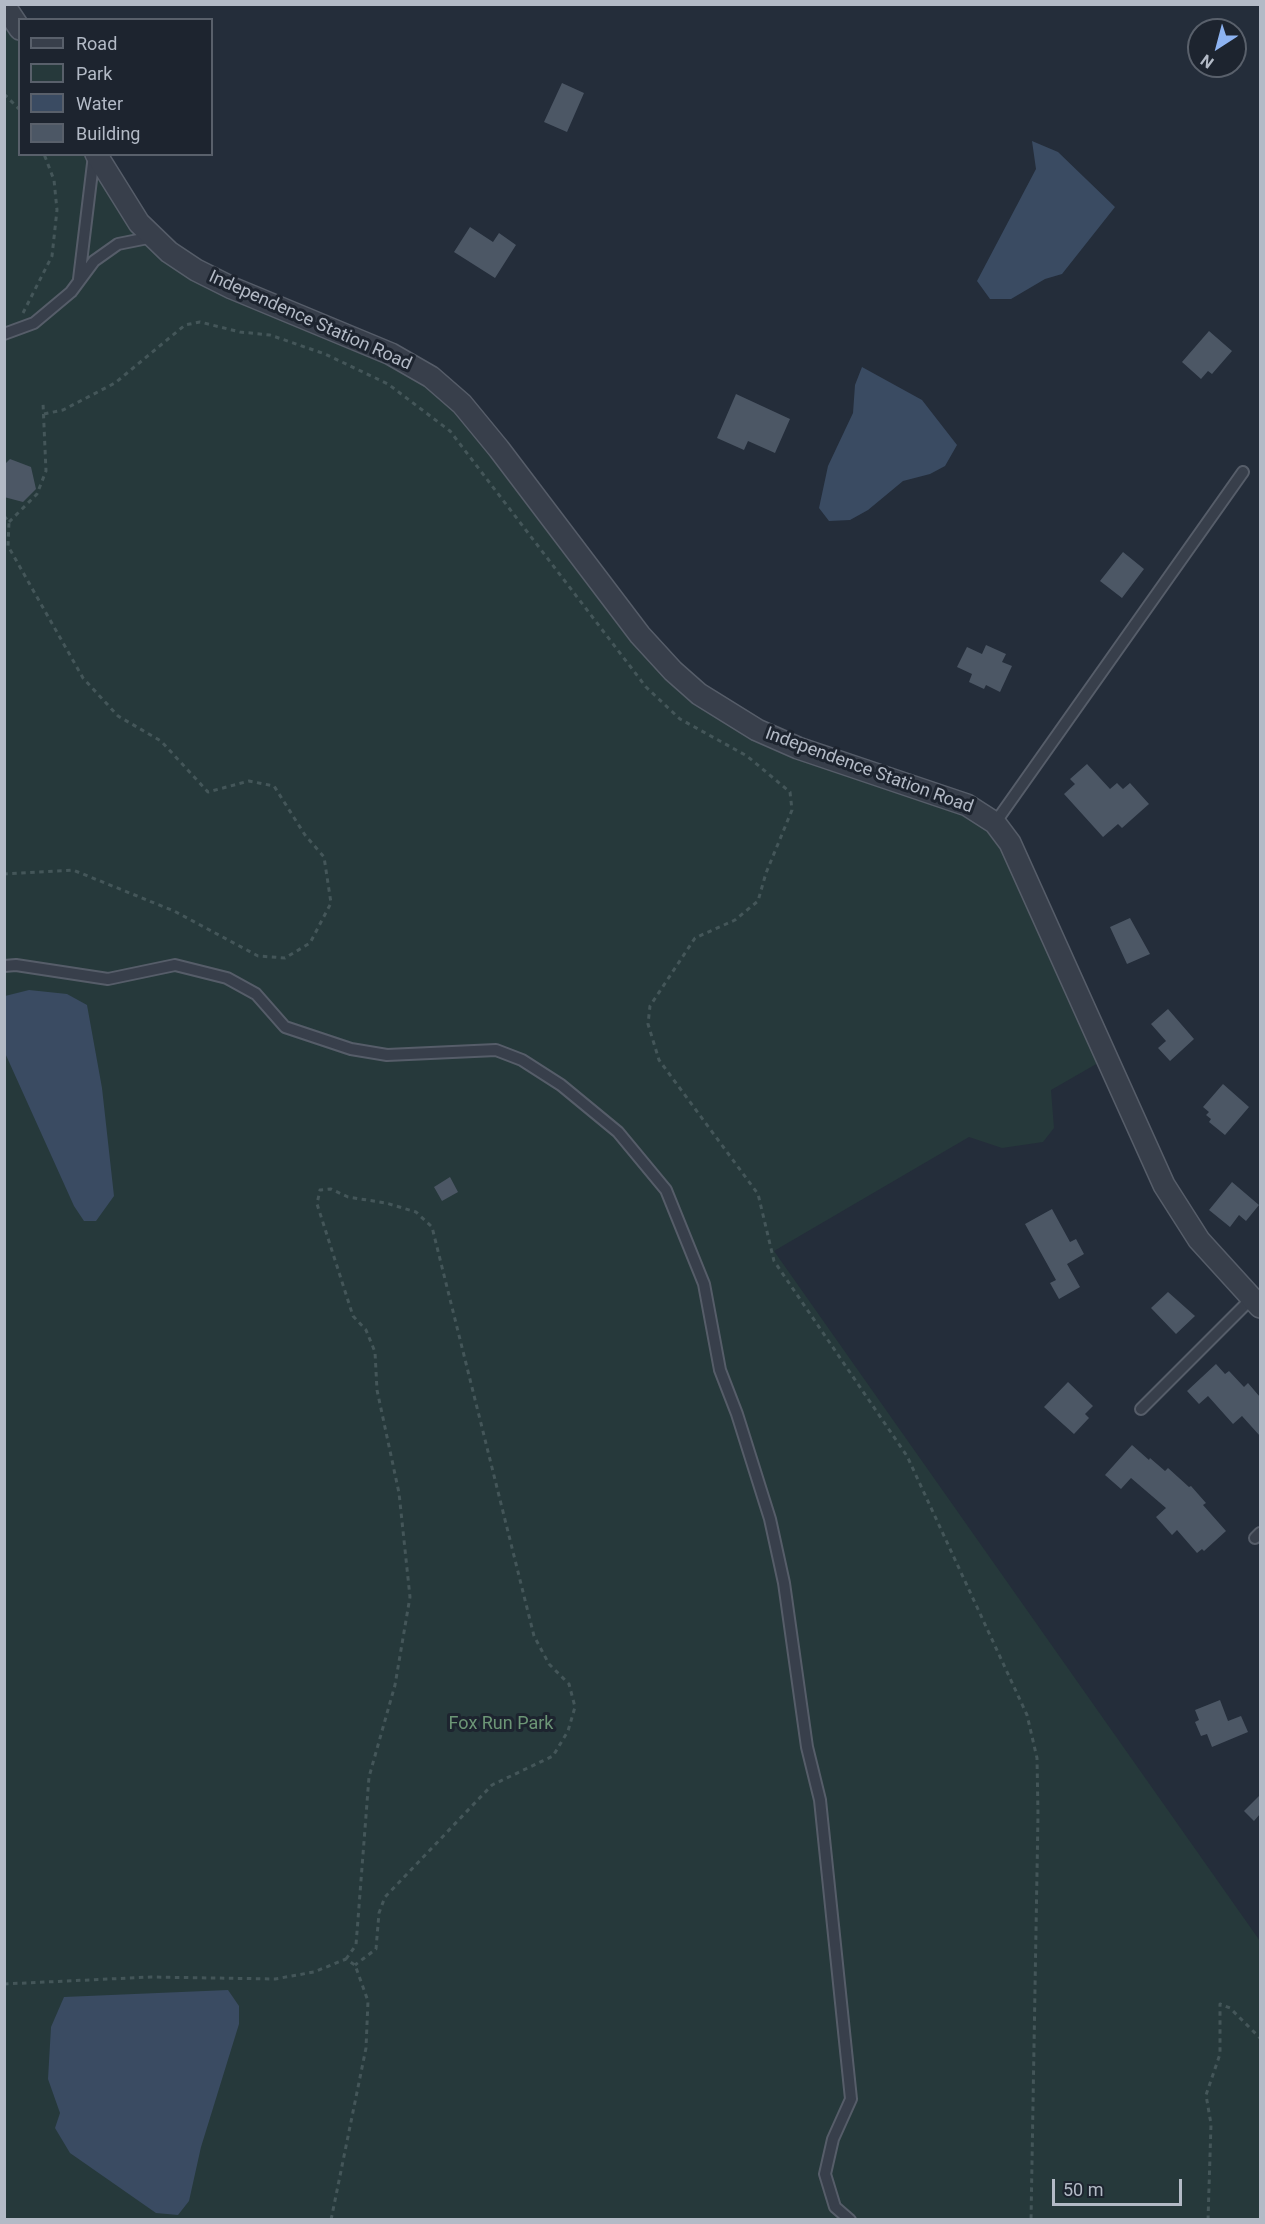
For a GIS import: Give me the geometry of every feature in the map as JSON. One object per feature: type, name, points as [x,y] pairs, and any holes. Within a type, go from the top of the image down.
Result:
[{"type":"street","points":[[4,5],[18,26]]},
{"type":"street","name":"Independence Station Road","points":[[96,156],[139,223],[169,252],[196,270],[232,288],[391,354],[431,377],[462,405],[500,449],[640,635],[673,671],[699,694],[757,729],[798,748],[967,805],[995,824],[1010,843],[1164,1185],[1199,1240],[1256,1303]]},
{"type":"lane","points":[[79,282],[95,156]]},
{"type":"lane","points":[[4,334],[34,323],[71,292],[94,261],[118,244],[154,237]]},
{"type":"lane","points":[[995,824],[1243,472]]},
{"type":"lane","points":[[4,966],[16,965],[108,979],[175,965],[227,978],[256,994],[285,1027],[351,1049],[387,1055],[496,1050],[522,1060],[561,1085],[618,1132],[666,1190],[704,1284],[720,1370],[737,1414],[770,1520],[784,1584],[807,1747],[820,1800],[852,2099],[833,2139],[825,2174],[835,2206],[850,2220]]},
{"type":"lane","points":[[1141,1409],[1256,1303]]},
{"type":"path","points":[[4,94],[18,108]]},
{"type":"path","points":[[18,329],[24,308],[52,256],[57,210],[54,180],[45,156]]},
{"type":"path","points":[[44,414],[63,410],[115,383],[185,325],[200,322],[240,332],[270,335],[325,354],[388,384],[450,431],[646,687],[680,719],[747,756],[790,792],[792,810],[766,873],[758,901],[735,920],[695,938],[650,1006],[648,1024],[659,1060],[758,1194],[774,1261],[907,1456],[1026,1715],[1036,1758],[1038,1815],[1031,2220]]},
{"type":"path","points":[[4,874],[73,870],[174,911],[258,956],[285,958],[309,943],[331,903],[324,857],[305,836],[274,786],[249,781],[208,792],[161,741],[118,716],[83,678],[6,546],[9,522],[37,494],[46,471],[43,403]]},
{"type":"path","points":[[4,516],[9,522]]},
{"type":"path","points":[[4,1984],[151,1977],[275,1979],[314,1972],[346,1959],[356,1945],[369,1778],[395,1685],[410,1597],[399,1493],[377,1390],[375,1352],[366,1330],[353,1316],[317,1204],[320,1190],[331,1189],[348,1197],[386,1203],[416,1212],[432,1227],[534,1636],[549,1664],[569,1684],[575,1707],[568,1731],[553,1756],[492,1785],[386,1897],[379,1913],[376,1948],[355,1965]]},
{"type":"path","points":[[331,2220],[366,2048],[368,2001],[355,1965],[346,1959]]},
{"type":"path","points":[[1208,2220],[1211,2124],[1206,2095],[1220,2054],[1220,2004],[1230,2008],[1260,2038]]},
{"type":"green space","name":"Fox Run Park","points":[[5,5],[18,27],[18,156],[97,156],[169,252],[431,377],[699,694],[995,823],[1105,1059],[1051,1090],[1054,1128],[1043,1142],[1002,1148],[969,1137],[774,1251],[1260,1941],[1260,2219],[5,2219]]},
{"type":"water","points":[[1032,141],[1058,152],[1115,207],[1062,274],[1045,279],[1011,299],[990,299],[977,281],[1036,169]]},
{"type":"water","points":[[862,367],[922,400],[957,445],[945,466],[930,474],[903,481],[868,510],[850,520],[829,521],[819,508],[828,466],[853,413],[855,385]]},
{"type":"water","points":[[29,990],[67,994],[87,1005],[102,1088],[114,1196],[96,1221],[84,1221],[74,1206],[5,1053],[5,996]]},
{"type":"water","points":[[228,1990],[239,2006],[239,2024],[201,2147],[189,2201],[178,2215],[156,2213],[70,2153],[55,2128],[60,2113],[48,2079],[51,2027],[64,1997]]},
{"type":"building","points":[[562,83],[584,93],[567,132],[544,122]]},
{"type":"building","points":[[470,227],[493,242],[499,233],[516,245],[495,278],[454,252]]},
{"type":"building","points":[[1209,331],[1232,351],[1212,374],[1208,371],[1201,379],[1182,362]]},
{"type":"building","points":[[736,394],[790,419],[775,453],[748,441],[744,450],[717,438]]},
{"type":"building","points":[[10,459],[31,467],[36,489],[23,502],[4,497],[4,465]]},
{"type":"building","points":[[1123,552],[1144,569],[1122,598],[1100,581]]},
{"type":"building","points":[[986,645],[1006,654],[1002,662],[1012,666],[1000,692],[986,685],[984,689],[969,682],[972,674],[957,667],[967,647],[982,654]]},
{"type":"building","points":[[1087,764],[1110,789],[1117,783],[1123,789],[1130,783],[1149,804],[1122,828],[1118,824],[1103,837],[1064,794],[1075,784],[1070,779]]},
{"type":"building","points":[[1130,918],[1150,954],[1127,964],[1110,927]]},
{"type":"building","points":[[1168,1009],[1194,1039],[1170,1061],[1158,1048],[1166,1041],[1151,1024]]},
{"type":"building","points":[[1223,1084],[1249,1107],[1225,1135],[1209,1122],[1211,1119],[1206,1115],[1209,1112],[1203,1107]]},
{"type":"building","points":[[450,1177],[458,1192],[442,1201],[434,1187]]},
{"type":"building","points":[[1232,1182],[1259,1205],[1246,1221],[1239,1215],[1230,1227],[1209,1210]]},
{"type":"building","points":[[1052,1209],[1070,1242],[1076,1239],[1084,1254],[1067,1264],[1080,1287],[1059,1299],[1050,1283],[1056,1280],[1025,1224]]},
{"type":"building","points":[[1168,1292],[1195,1316],[1176,1334],[1151,1308]]},
{"type":"building","points":[[1216,1364],[1225,1374],[1229,1371],[1244,1387],[1248,1383],[1260,1397],[1260,1436],[1242,1416],[1233,1424],[1208,1396],[1199,1404],[1187,1391]]},
{"type":"building","points":[[1068,1382],[1093,1406],[1085,1414],[1089,1418],[1074,1434],[1044,1407]]},
{"type":"building","points":[[1132,1445],[1149,1460],[1150,1458],[1165,1471],[1168,1468],[1189,1487],[1191,1486],[1206,1503],[1203,1505],[1226,1531],[1204,1551],[1202,1549],[1197,1553],[1177,1530],[1172,1535],[1156,1517],[1166,1508],[1131,1478],[1121,1489],[1105,1475]]},
{"type":"building","points":[[1220,1700],[1228,1721],[1241,1716],[1248,1732],[1212,1747],[1207,1734],[1201,1736],[1195,1722],[1199,1720],[1195,1710]]},
{"type":"building","points":[[1260,1795],[1260,1814],[1254,1821],[1244,1811]]}]
